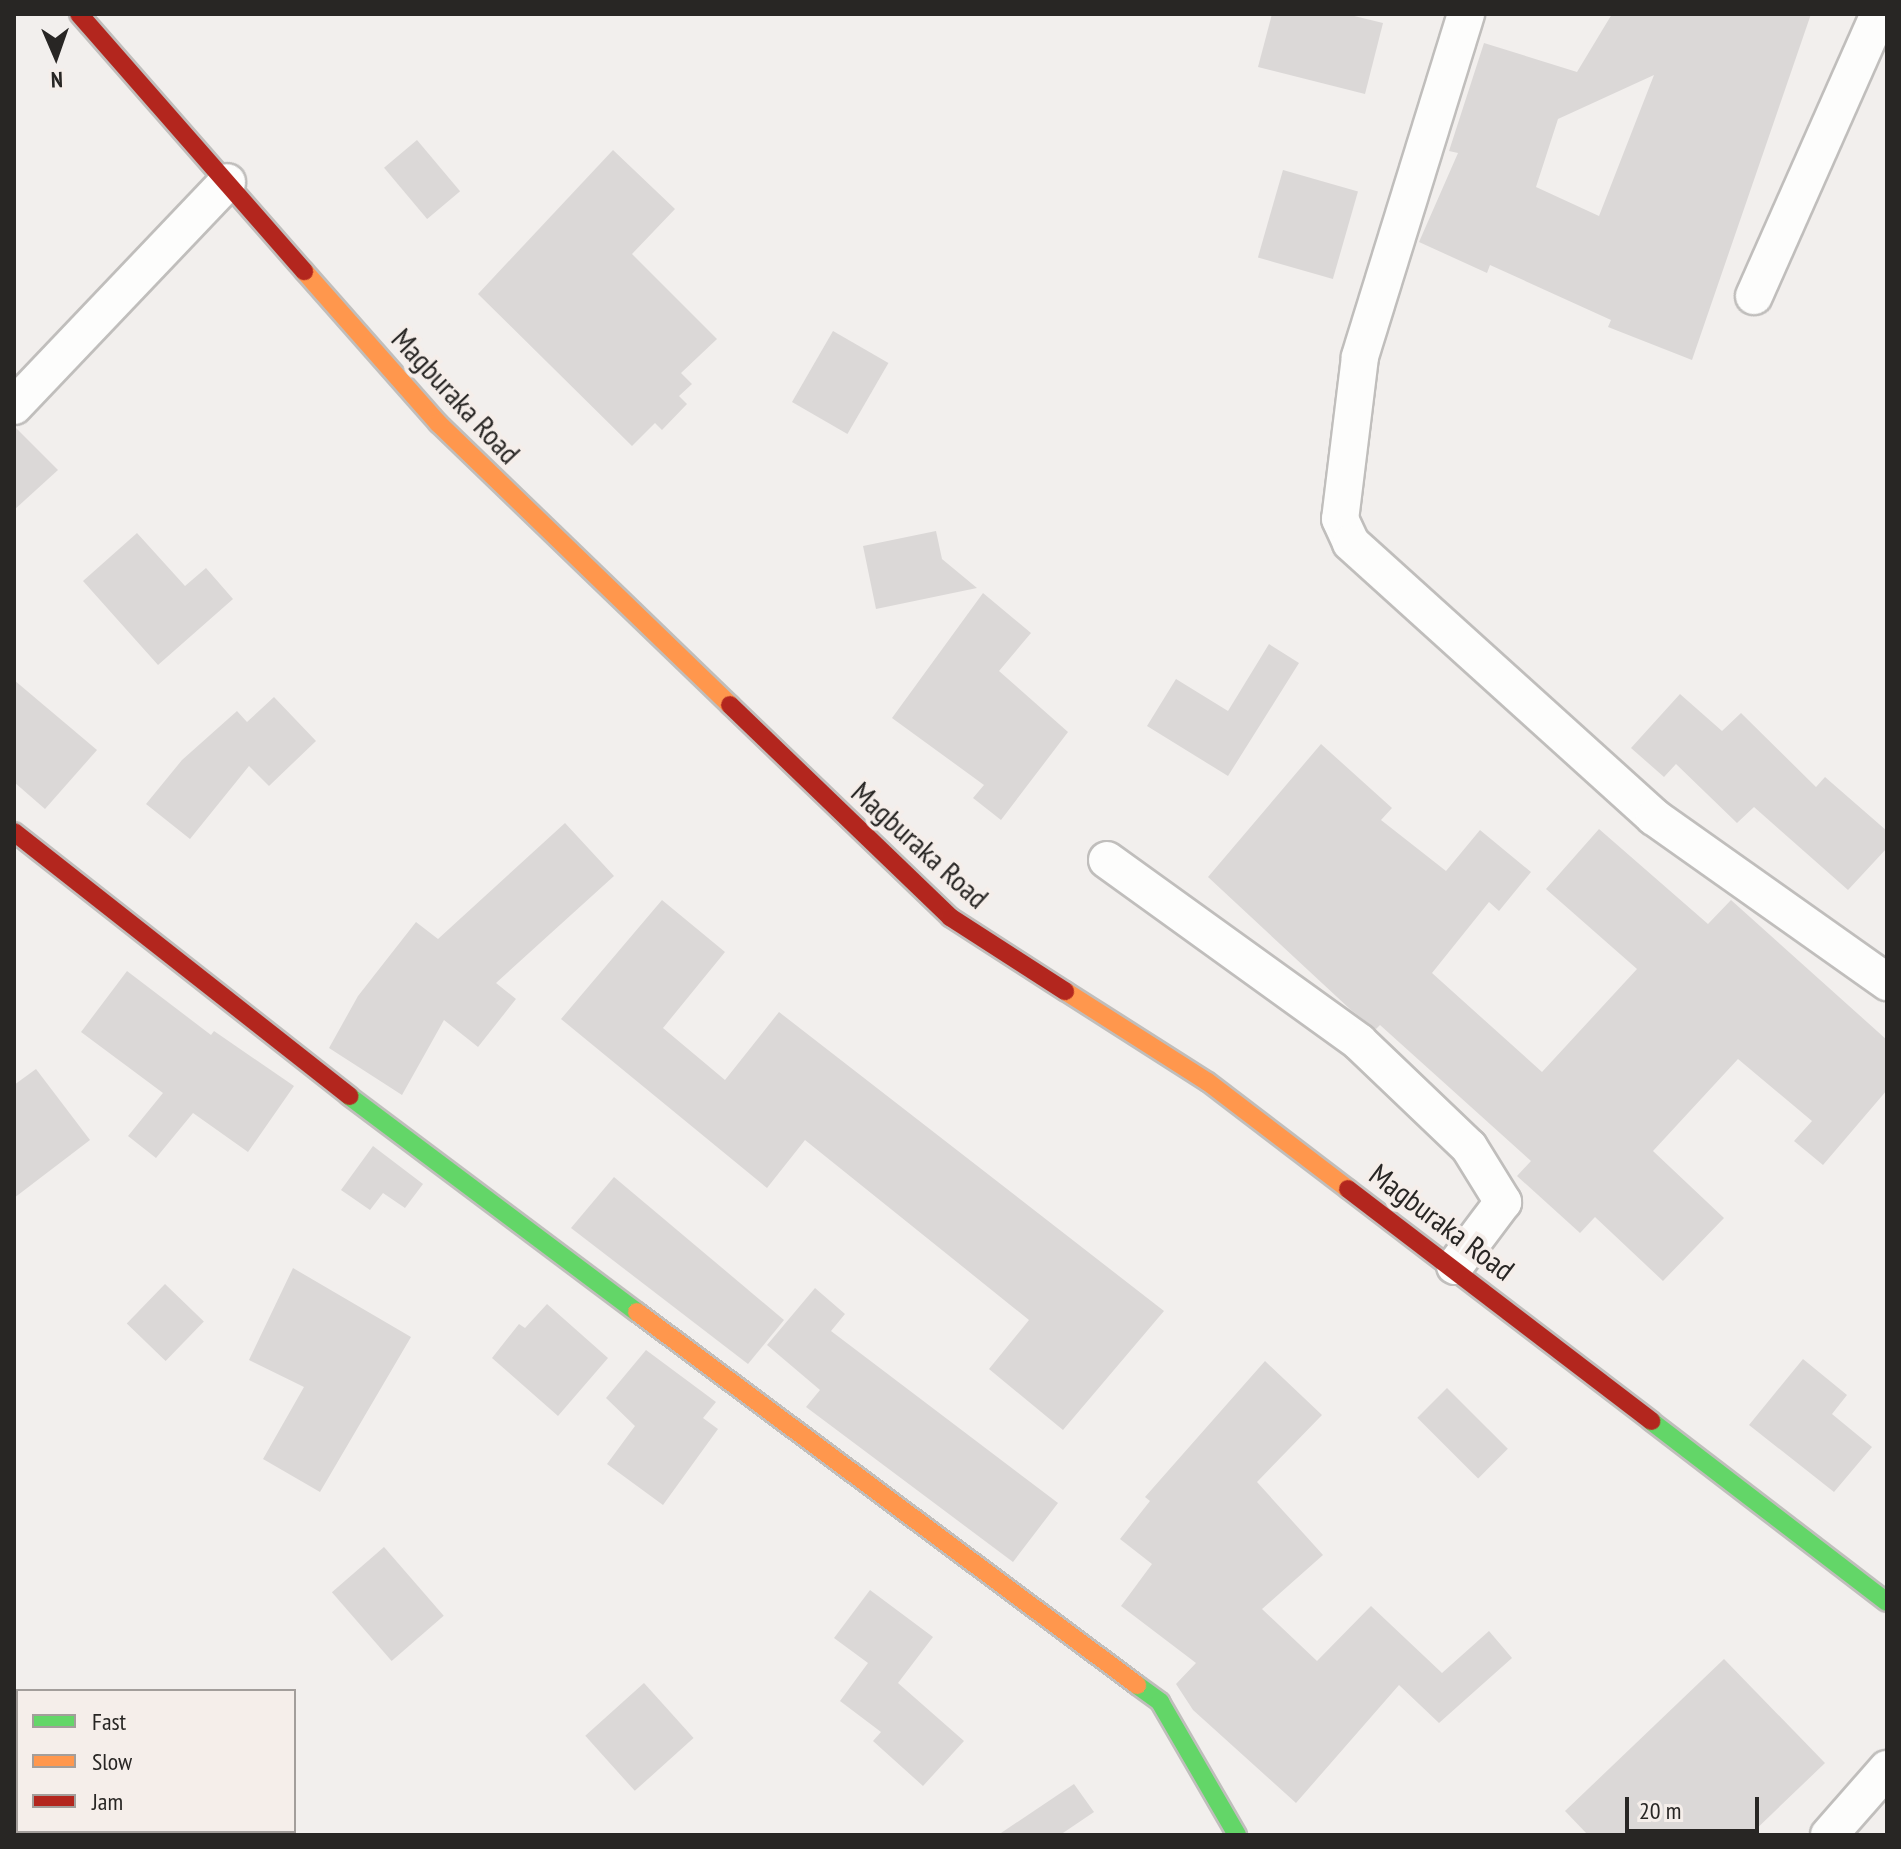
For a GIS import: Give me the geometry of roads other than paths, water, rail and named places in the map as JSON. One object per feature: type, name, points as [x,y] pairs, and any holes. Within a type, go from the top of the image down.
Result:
[{"type":"main road","name":"Magburaka Road","points":[[79,14],[438,423],[950,917],[1208,1082],[1455,1266],[1887,1602]]},
{"type":"main road","points":[[14,832],[387,1126],[1160,1702],[1237,1835]]},
{"type":"street","points":[[1466,14],[1360,357],[1340,519],[1351,543],[1654,817],[1887,982]]},
{"type":"street","points":[[1754,296],[1879,14]]},
{"type":"street","points":[[14,406],[227,182]]},
{"type":"street","points":[[1107,860],[1359,1042],[1469,1147],[1503,1202],[1455,1266]]},
{"type":"street","points":[[1829,1835],[1887,1769]]}]
